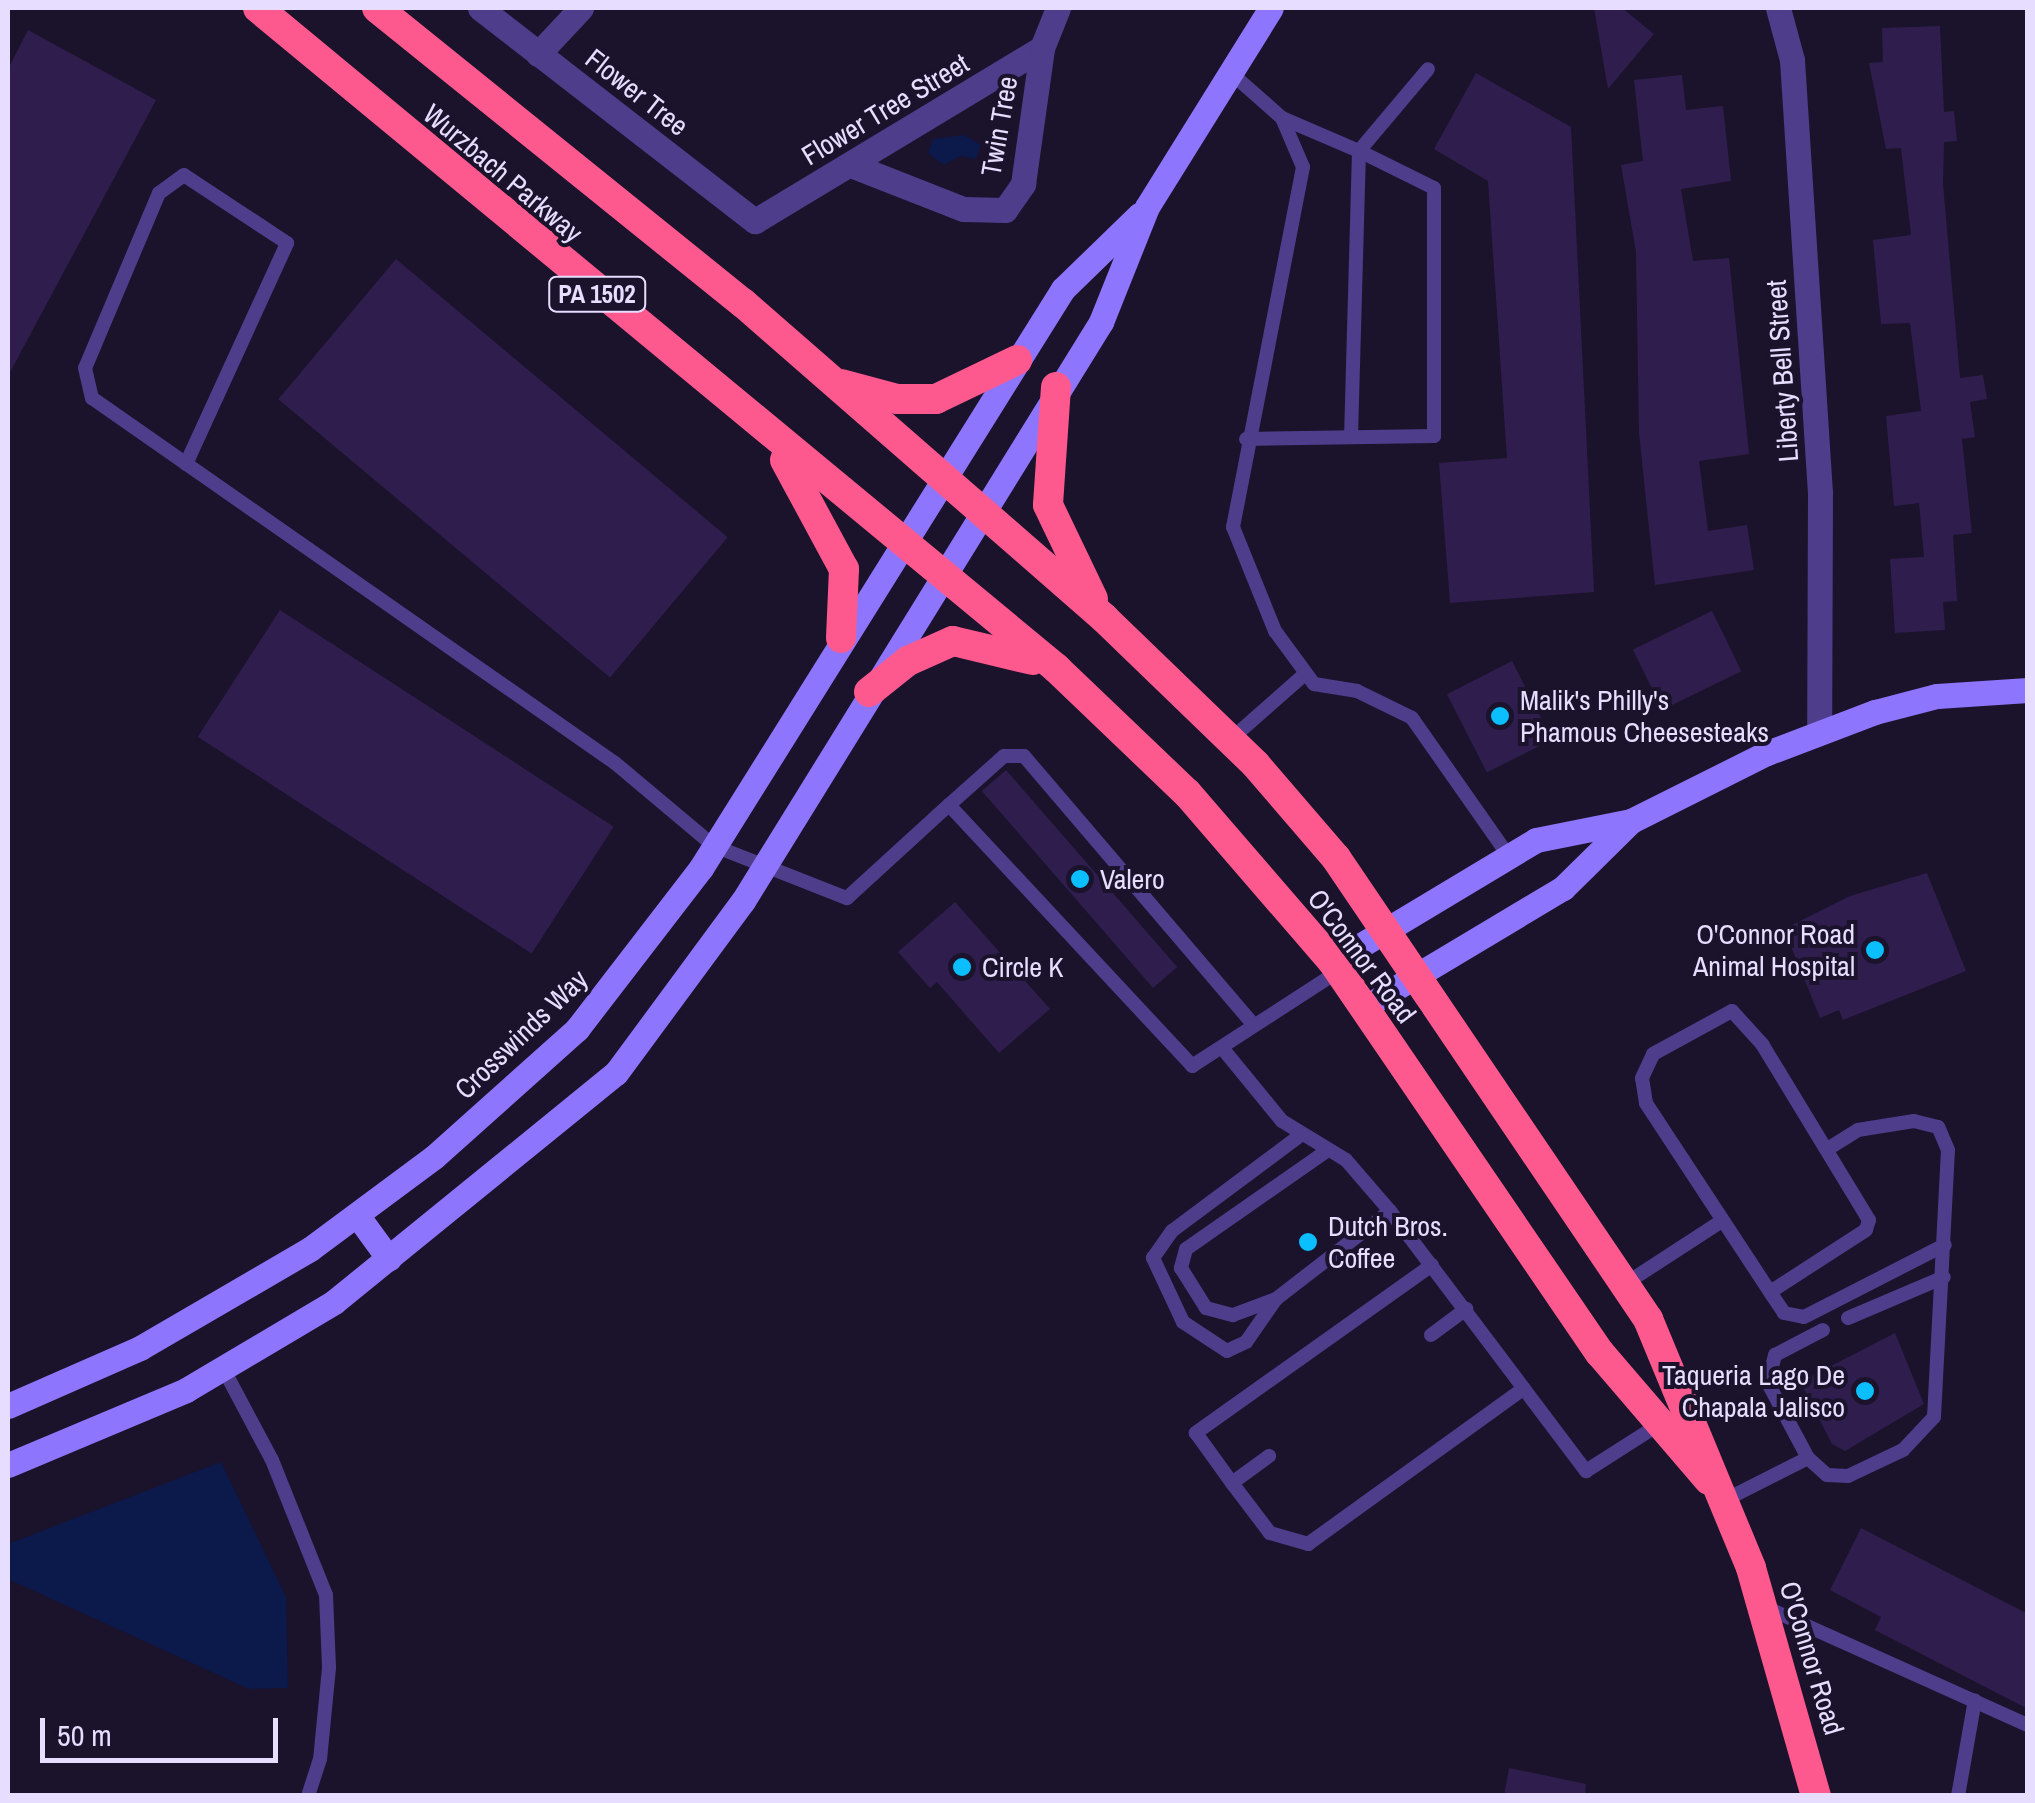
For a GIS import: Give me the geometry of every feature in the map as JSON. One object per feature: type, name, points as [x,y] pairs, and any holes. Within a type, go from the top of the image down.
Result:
[{"type":"highway","name":"Wurzbach Parkway","points":[[258,8],[941,576]]},
{"type":"highway","name":"Wurzbach Parkway","points":[[377,8],[836,382],[978,513]]},
{"type":"highway","points":[[836,382],[896,399],[936,399],[1016,360]]},
{"type":"highway","points":[[1056,387],[1048,505],[1104,618]]},
{"type":"highway","points":[[769,436],[844,570],[840,638]]},
{"type":"highway","name":"O'Connor Road","points":[[978,513],[1104,618],[1230,740],[1388,926],[1625,1284],[1688,1405],[1718,1494],[1764,1607],[1816,1796]]},
{"type":"highway","name":"O'Connor Road","points":[[941,576],[1056,668],[1187,793],[1336,967],[1655,1427],[1718,1494]]},
{"type":"highway","points":[[869,692],[908,661],[953,641],[1056,668]]},
{"type":"main road","points":[[8,1466],[223,1368],[389,1259],[616,1072],[762,871],[978,513],[1101,322],[1147,208],[1271,8]]},
{"type":"main road","points":[[941,479],[1063,289],[1147,208]]},
{"type":"main road","name":"Crosswinds Way","points":[[8,1406],[140,1348],[358,1214],[577,1029],[714,846],[899,541],[941,479]]},
{"type":"main road","points":[[1336,967],[1388,926],[1536,840],[1631,821],[1818,733],[1937,696],[2028,690]]},
{"type":"main road","points":[[1364,1007],[1563,888],[1631,821]]},
{"type":"main road","points":[[358,1214],[389,1259]]},
{"type":"street","name":"Flower Tree","points":[[480,8],[758,220]]},
{"type":"street","points":[[538,54],[581,8]]},
{"type":"street","name":"Twin Tree","points":[[851,165],[963,209],[1005,210],[1023,184],[1042,48],[1058,8]]},
{"type":"street","name":"Liberty Bell Street","points":[[1778,8],[1792,60],[1820,492],[1818,733]]},
{"type":"street","name":"Flower Tree Street","points":[[758,220],[1042,48]]},
{"type":"lane","points":[[1351,438],[1359,150],[1428,70]]},
{"type":"lane","points":[[1231,73],[1282,118],[1359,150],[1434,188],[1434,436],[1246,439]]},
{"type":"lane","points":[[1282,118],[1303,168],[1246,439],[1233,527],[1275,631],[1314,684],[1357,691],[1412,718],[1508,855]]},
{"type":"lane","points":[[186,464],[287,243],[184,175],[159,193],[85,368],[92,398],[186,464],[615,763],[714,846],[762,871],[847,898],[1004,756],[1024,756],[1254,1025]]},
{"type":"lane","points":[[1230,740],[1306,673]]},
{"type":"lane","points":[[949,805],[1192,1066],[1223,1049],[1336,967]]},
{"type":"lane","points":[[1770,1292],[1866,1230],[1867,1211],[1829,1148],[1732,1010],[1652,1054],[1642,1078],[1646,1103],[1720,1222],[1784,1313],[1804,1317],[1945,1245]]},
{"type":"lane","points":[[1223,1049],[1282,1121],[1328,1150],[1390,1211],[1586,1471],[1655,1427]]},
{"type":"lane","points":[[1823,1330],[1775,1355],[1768,1383],[1808,1458],[1828,1475],[1848,1476],[1903,1450],[1934,1417],[1948,1150],[1938,1127],[1914,1121],[1858,1130],[1829,1148]]},
{"type":"lane","points":[[1276,1299],[1246,1342],[1227,1351],[1183,1322],[1153,1258],[1172,1231],[1302,1134]]},
{"type":"lane","points":[[1328,1150],[1186,1249],[1180,1268],[1206,1308],[1233,1315],[1276,1299],[1390,1211]]},
{"type":"lane","points":[[1625,1284],[1720,1222]]},
{"type":"lane","points":[[1432,1264],[1196,1433],[1232,1483],[1270,1534],[1308,1544],[1524,1388]]},
{"type":"lane","points":[[1848,1318],[1944,1277]]},
{"type":"lane","points":[[1431,1335],[1466,1309]]},
{"type":"lane","points":[[223,1368],[272,1460],[326,1594],[330,1668],[320,1759],[308,1796]]},
{"type":"lane","points":[[1232,1483],[1269,1456]]},
{"type":"lane","points":[[1718,1494],[1808,1458]]},
{"type":"lane","points":[[1764,1607],[2028,1725]]},
{"type":"lane","points":[[1958,1796],[1975,1700]]},
{"type":"shaded area","points":[[964,135],[981,145],[976,159],[960,156],[944,165],[928,153],[933,139]]},
{"type":"shaded area","points":[[221,1462],[286,1597],[288,1688],[249,1689],[8,1579],[8,1544]]},
{"type":"building","points":[[1594,8],[1622,8],[1654,34],[1608,89]]},
{"type":"building","points":[[1940,26],[1944,112],[1954,111],[1957,141],[1944,142],[1943,184],[1960,378],[1983,375],[1987,399],[1970,402],[1975,437],[1962,439],[1972,533],[1953,535],[1957,601],[1943,602],[1945,630],[1895,633],[1890,559],[1924,557],[1919,503],[1894,506],[1886,416],[1921,411],[1910,323],[1881,324],[1873,240],[1911,235],[1901,148],[1886,149],[1869,63],[1883,62],[1882,28]]},
{"type":"building","points":[[28,30],[156,100],[8,376],[8,69]]},
{"type":"building","points":[[1476,73],[1571,127],[1594,592],[1450,603],[1439,463],[1507,458],[1488,181],[1434,149]]},
{"type":"building","points":[[1682,75],[1686,110],[1723,106],[1731,181],[1681,189],[1693,261],[1729,258],[1749,454],[1699,461],[1708,531],[1747,525],[1754,570],[1655,585],[1639,433],[1636,252],[1621,165],[1643,161],[1634,80]]},
{"type":"building","points":[[396,259],[728,537],[610,678],[278,399]]},
{"type":"building","points":[[280,610],[614,827],[532,953],[198,737]]},
{"type":"building","points":[[1712,611],[1741,671],[1662,710],[1633,650]]},
{"type":"building","name":"Malik's Philly's Phamous Cheesesteaks","points":[[1512,661],[1552,739],[1487,773],[1447,694]]},
{"type":"building","name":"Valero","points":[[1006,770],[1177,967],[1153,988],[982,791]]},
{"type":"building","name":"O'Connor Road Animal Hospital","points":[[1927,873],[1966,971],[1843,1020],[1839,1010],[1820,1018],[1784,929],[1850,896]]},
{"type":"building","name":"Circle K","points":[[955,902],[1050,1009],[999,1053],[937,982],[930,988],[898,952]]},
{"type":"building","name":"Taqueria Lago De Chapala Jalisco","points":[[1895,1333],[1924,1404],[1845,1451],[1832,1444],[1800,1382]]},
{"type":"building","points":[[1861,1528],[2028,1614],[2028,1709],[1875,1630],[1881,1617],[1830,1590]]},
{"type":"building","points":[[1509,1768],[1586,1784],[1585,1796],[1504,1796]]},
{"type":"place","name":"Malik's Philly's Phamous Cheesesteaks","points":[[1500,716]]},
{"type":"place","name":"Valero","points":[[1080,879]]},
{"type":"place","name":"O'Connor Road Animal Hospital","points":[[1875,950]]},
{"type":"place","name":"Circle K","points":[[962,967]]},
{"type":"place","name":"Dutch Bros. Coffee","points":[[1308,1242]]},
{"type":"place","name":"Taqueria Lago De Chapala Jalisco","points":[[1865,1391]]}]
